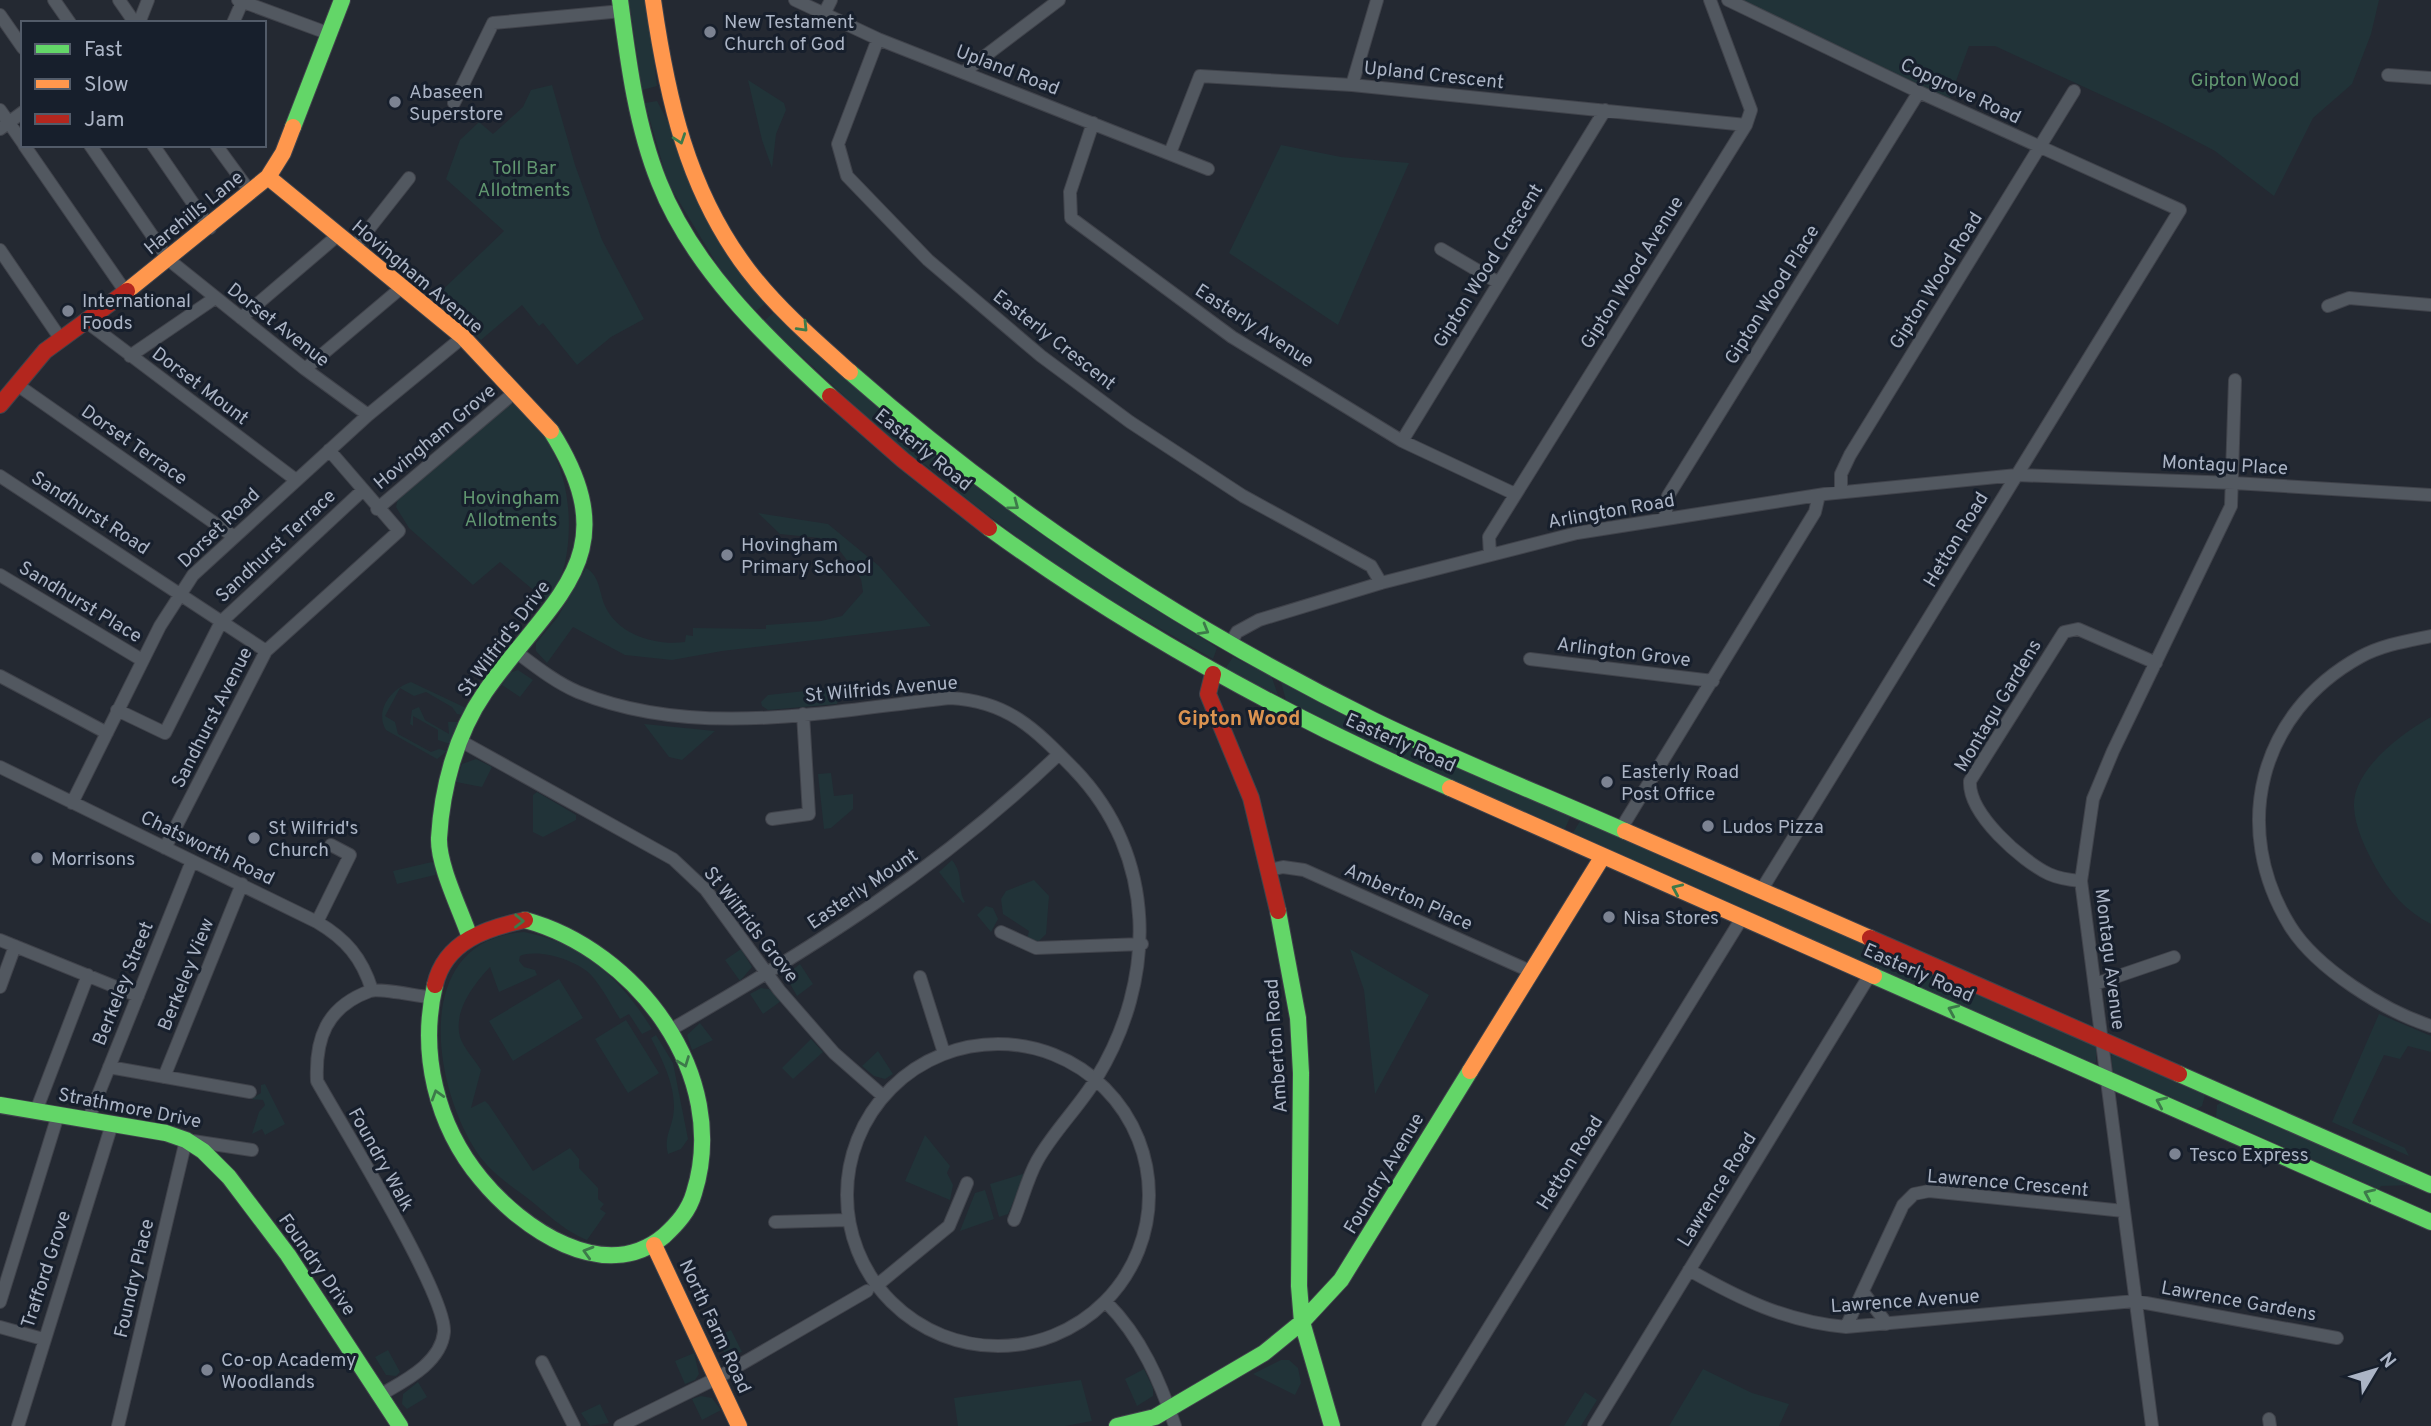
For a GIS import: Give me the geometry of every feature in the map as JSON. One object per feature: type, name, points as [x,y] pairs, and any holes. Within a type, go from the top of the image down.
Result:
[{"type":"main road","name":"Harehills Lane","points":[[6,392],[30,365],[60,338],[169,260],[268,177],[283,153],[342,0]]},
{"type":"main road","name":"Easterly Road","points":[[653,0],[666,92],[696,184],[735,253],[777,302],[825,350],[954,459],[1046,529],[1127,584],[1230,644],[1376,721],[2431,1185]]},
{"type":"main road","name":"Easterly Road","points":[[621,6],[634,98],[661,187],[710,272],[753,323],[870,433],[1025,555],[1117,617],[1213,674],[1361,749],[2431,1222]]},
{"type":"main road","points":[[634,98],[666,92]]},
{"type":"main road","name":"Hovingham Avenue","points":[[268,177],[463,337],[537,414]]},
{"type":"main road","points":[[753,323],[777,302]]},
{"type":"main road","name":"St Wilfrid's Drive","points":[[469,935],[447,874],[439,841],[446,790],[459,740],[484,693],[569,586],[583,546],[584,517],[573,471],[563,450],[537,414]]},
{"type":"main road","points":[[934,485],[954,459]]},
{"type":"main road","name":"Amberton Road","points":[[1213,674],[1208,694],[1251,798],[1270,870],[1298,1018],[1301,1073],[1298,1255],[1303,1322],[1332,1426]]},
{"type":"main road","name":"Foundry Avenue","points":[[1117,1426],[1155,1417],[1264,1353],[1303,1322],[1341,1280],[1603,856]]},
{"type":"main road","points":[[525,920],[571,935],[620,970],[639,989],[670,1030],[699,1108],[702,1157],[688,1208],[654,1245],[631,1254],[606,1257],[583,1251],[530,1224],[485,1184],[467,1161],[453,1135],[432,1077],[426,1048],[429,997],[437,974],[449,955],[469,935],[485,926],[525,920]]},
{"type":"main road","points":[[2203,1121],[2215,1090]]},
{"type":"main road","name":"Strathmore Drive","points":[[0,1105],[186,1140]]},
{"type":"main road","name":"Foundry Drive","points":[[186,1140],[229,1177],[288,1255],[382,1394],[400,1426]]},
{"type":"main road","name":"North Farm Road","points":[[654,1245],[740,1426]]},
{"type":"street","points":[[54,0],[69,21]]},
{"type":"street","points":[[119,0],[135,21]]},
{"type":"street","points":[[138,21],[148,0]]},
{"type":"street","name":"Upland Road","points":[[795,0],[878,39],[1209,169]]},
{"type":"street","points":[[824,14],[831,0]]},
{"type":"street","points":[[964,72],[1059,0]]},
{"type":"street","points":[[1352,85],[1377,0]]},
{"type":"street","points":[[1710,0],[1751,110],[1746,125]]},
{"type":"street","name":"Copgrove Road","points":[[1728,0],[1919,92],[2180,209]]},
{"type":"street","points":[[234,21],[241,1],[330,34]]},
{"type":"street","points":[[454,103],[493,23],[621,6]]},
{"type":"street","points":[[0,15],[21,45]]},
{"type":"street","name":"Easterly Crescent","points":[[878,39],[838,144],[847,176],[928,260],[1041,356],[1130,422],[1243,496],[1371,566],[1381,583]]},
{"type":"street","points":[[2388,75],[2431,78]]},
{"type":"street","name":"Upland Crescent","points":[[1170,153],[1200,76],[1352,85],[1746,125]]},
{"type":"street","name":"Gipton Wood Road","points":[[1841,492],[1840,474],[1850,455],[2074,91]]},
{"type":"street","name":"Gipton Wood Place","points":[[1665,519],[1668,496],[1919,92]]},
{"type":"street","points":[[0,110],[4,125],[21,141]]},
{"type":"street","name":"Gipton Wood Crescent","points":[[1402,441],[1605,110]]},
{"type":"street","points":[[4,125],[21,113]]},
{"type":"street","name":"Easterly Avenue","points":[[1093,123],[1070,192],[1071,218],[1233,337],[1402,441],[1516,494]]},
{"type":"street","name":"Gipton Wood Avenue","points":[[1490,555],[1489,537],[1746,125]]},
{"type":"street","points":[[26,147],[125,291]]},
{"type":"street","name":"Dorset Avenue","points":[[91,147],[169,260],[305,369],[368,415]]},
{"type":"street","points":[[154,147],[210,228]]},
{"type":"street","points":[[220,151],[251,193]]},
{"type":"street","points":[[353,249],[409,178]]},
{"type":"street","name":"Hetton Road","points":[[1762,889],[2180,209]]},
{"type":"street","points":[[241,318],[337,236]]},
{"type":"street","points":[[1441,248],[1499,283]]},
{"type":"street","points":[[0,250],[60,338]]},
{"type":"street","points":[[305,369],[401,288]]},
{"type":"street","points":[[130,356],[215,298]]},
{"type":"street","points":[[2329,306],[2349,298],[2431,305]]},
{"type":"street","name":"Dorset Mount","points":[[84,320],[296,480]]},
{"type":"street","name":"Dorset Road","points":[[72,803],[142,660],[180,593],[198,569],[368,415],[463,337]]},
{"type":"street","name":"Montagu Avenue","points":[[2152,1426],[2081,881],[2093,799],[2231,506],[2234,483],[2235,380]]},
{"type":"street","name":"Dorset Terrace","points":[[6,392],[233,536]]},
{"type":"street","name":"Hovingham Grove","points":[[377,509],[515,393]]},
{"type":"street","points":[[329,450],[377,509]]},
{"type":"street","name":"Arlington Road","points":[[1230,644],[1237,632],[1259,620],[1381,583],[1577,534],[1841,492],[2017,475]]},
{"type":"street","name":"Montagu Place","points":[[2017,475],[2234,483],[2431,495]]},
{"type":"street","name":"Sandhurst Road","points":[[0,476],[266,651]]},
{"type":"street","name":"Sandhurst Terrace","points":[[117,710],[165,733],[221,622],[363,490]]},
{"type":"street","points":[[1622,827],[1815,512],[1819,495]]},
{"type":"street","name":"Sandhurst Avenue","points":[[165,848],[266,651],[399,531],[377,509]]},
{"type":"street","name":"Sandhurst Place","points":[[0,575],[142,660]]},
{"type":"street","name":"Montagu Gardens","points":[[2081,881],[2061,879],[2017,854],[1976,803],[1970,789],[1970,781],[2064,632],[2078,629],[2156,663]]},
{"type":"street","points":[[2431,636],[2396,643],[2362,656],[2329,677],[2299,705],[2279,735],[2265,772],[2259,809],[2260,850],[2271,888],[2291,928],[2320,961],[2352,984],[2431,1026]]},
{"type":"street","name":"St Wilfrids Avenue","points":[[515,651],[548,676],[576,691],[655,714],[703,718],[803,714],[950,698],[975,699],[1016,716],[1083,779],[1123,846],[1134,881],[1142,944],[1136,984],[1126,1018],[1096,1079],[1037,1161],[1014,1220]]},
{"type":"street","name":"Arlington Grove","points":[[1530,659],[1713,681]]},
{"type":"street","points":[[0,676],[107,733]]},
{"type":"street","points":[[772,819],[809,814],[803,714]]},
{"type":"street","name":"St Wilfrids Grove","points":[[459,740],[673,859],[706,890],[779,990],[834,1053],[883,1096]]},
{"type":"street","name":"Easterly Mount","points":[[670,1030],[768,974],[871,908],[931,865],[1005,805],[1059,754]]},
{"type":"street","name":"Chatsworth Road","points":[[0,767],[317,922],[351,948],[364,968],[372,990]]},
{"type":"street","points":[[317,922],[350,855],[331,845]]},
{"type":"street","name":"Berkeley Street","points":[[88,1120],[192,861]]},
{"type":"street","name":"Amberton Place","points":[[1270,870],[1283,867],[1304,870],[1530,971]]},
{"type":"street","name":"Berkeley View","points":[[164,1077],[242,884]]},
{"type":"street","name":"Hetton Road","points":[[1428,1426],[1742,918]]},
{"type":"street","points":[[1001,932],[1035,948],[1142,944]]},
{"type":"street","points":[[0,940],[138,996]]},
{"type":"street","points":[[0,987],[15,946]]},
{"type":"street","points":[[2095,984],[2175,957]]},
{"type":"street","name":"Lawrence Road","points":[[1594,1426],[1871,973]]},
{"type":"street","points":[[36,1111],[88,975]]},
{"type":"street","points":[[920,977],[944,1053]]},
{"type":"street","points":[[372,990],[429,997]]},
{"type":"street","name":"Foundry Walk","points":[[372,990],[340,1010],[321,1032],[315,1051],[317,1081],[426,1277],[442,1314],[444,1334],[437,1350],[419,1371],[382,1394]]},
{"type":"street","points":[[983,1044],[1023,1045],[1062,1057],[1096,1079],[1129,1117],[1147,1163],[1150,1214],[1136,1262],[1107,1303],[1065,1333],[1014,1347],[962,1344],[914,1322],[872,1289],[848,1220],[846,1187],[852,1154],[864,1124],[883,1096],[910,1071],[944,1053],[983,1044]]},
{"type":"street","points":[[109,1067],[250,1092]]},
{"type":"street","points":[[0,1302],[58,1115]]},
{"type":"street","name":"Trafford Grove","points":[[18,1426],[112,1124]]},
{"type":"street","name":"Strathmore Drive","points":[[186,1140],[253,1150]]},
{"type":"street","name":"Foundry Place","points":[[118,1426],[186,1140]]},
{"type":"street","points":[[620,1426],[719,1377],[872,1289],[949,1226],[967,1183]]},
{"type":"street","name":"Lawrence Crescent","points":[[1846,1327],[1903,1205],[1921,1192],[2124,1211]]},
{"type":"street","points":[[775,1222],[848,1220]]},
{"type":"street","name":"Lawrence Avenue","points":[[1689,1270],[1737,1298],[1768,1311],[1799,1321],[1846,1327],[2135,1301]]},
{"type":"street","points":[[1863,1292],[1887,1324]]},
{"type":"street","name":"Lawrence Gardens","points":[[2135,1301],[2337,1338]]},
{"type":"street","points":[[1107,1303],[1127,1323],[1160,1382],[1175,1426]]},
{"type":"street","points":[[0,1327],[43,1339]]},
{"type":"street","points":[[542,1362],[574,1426]]},
{"type":"green space","points":[[629,0],[647,0],[657,86],[642,90]]},
{"type":"green space","name":"Gipton Wood","points":[[1728,0],[2379,0],[2371,34],[2352,84],[2313,118],[2274,196],[2215,151],[2158,121],[1995,46],[1969,46],[1947,105]]},
{"type":"green space","points":[[748,80],[784,103],[786,110],[776,134],[772,168],[762,140]]},
{"type":"green space","name":"Toll Bar Allotments","points":[[552,85],[575,165],[602,240],[644,319],[611,337],[577,365],[543,323],[539,326],[522,305],[481,340],[433,299],[504,231],[446,179],[460,140],[479,122],[493,134],[523,107],[531,90]]},
{"type":"green space","points":[[657,101],[765,304],[756,311],[733,291],[668,183],[645,103]]},
{"type":"green space","points":[[1281,145],[1341,157],[1409,163],[1338,325],[1229,253]]},
{"type":"green space","points":[[775,311],[943,463],[936,472],[902,450],[764,321]]},
{"type":"green space","name":"Hovingham Allotments","points":[[510,402],[528,416],[542,433],[562,473],[567,495],[569,518],[565,563],[549,603],[500,562],[473,585],[409,528],[396,507],[398,498]]},
{"type":"green space","points":[[953,471],[1217,648],[1213,659],[1064,573],[945,482]]},
{"type":"green space","points":[[758,513],[828,524],[879,566],[931,626],[722,651],[672,660],[625,655],[573,627],[547,663],[536,651],[536,643],[557,618],[586,568],[597,580],[611,616],[628,631],[650,640],[685,642],[686,635],[693,636],[693,628],[766,629],[766,625],[821,621],[842,616],[863,592],[861,579],[837,547],[820,538],[780,534]]},
{"type":"green space","points":[[1233,657],[1271,675],[1278,695],[1225,669]]},
{"type":"green space","points":[[518,670],[533,680],[520,697],[502,685],[509,673]]},
{"type":"green space","points":[[411,682],[466,708],[463,715],[457,714],[452,707],[426,692],[414,696],[400,688],[385,716],[395,722],[398,734],[431,752],[439,749],[447,751],[437,759],[386,730],[383,722],[382,715],[387,701],[397,689]]},
{"type":"green space","points":[[1281,682],[1572,813],[1564,831],[1287,704]]},
{"type":"green space","points":[[833,688],[840,693],[837,704],[768,710],[761,702],[768,695]]},
{"type":"green space","points":[[419,707],[425,720],[449,734],[448,722],[460,722],[450,744],[438,740],[438,730],[413,716],[413,726],[410,724],[412,710]]},
{"type":"green space","points":[[2431,717],[2431,924],[2406,907],[2381,877],[2362,839],[2354,807],[2361,780],[2370,766],[2393,743]]},
{"type":"green space","points":[[644,724],[715,731],[682,760],[669,757]]},
{"type":"green space","points":[[476,759],[492,767],[482,787],[456,782],[462,764]]},
{"type":"green space","points":[[831,773],[834,796],[853,794],[853,809],[831,828],[824,829],[818,774]]},
{"type":"green space","points":[[537,792],[576,815],[576,820],[543,837],[533,832],[533,795]]},
{"type":"green space","points":[[1582,818],[2096,1046],[2096,1062],[2093,1064],[1572,834]]},
{"type":"green space","points":[[952,860],[958,871],[965,902],[963,903],[939,872]]},
{"type":"green space","points":[[432,862],[438,866],[435,875],[397,884],[393,871]]},
{"type":"green space","points":[[1034,880],[1049,896],[1046,934],[1037,943],[1027,940],[1029,931],[1003,914],[1001,899],[1006,891]]},
{"type":"green space","points":[[986,906],[993,908],[998,919],[991,932],[977,915]]},
{"type":"green space","points":[[524,932],[565,945],[598,966],[627,994],[652,1029],[642,1034],[629,1014],[620,1019],[600,986],[578,965],[558,957],[537,954],[520,956],[519,961],[524,967],[535,970],[537,975],[499,992],[490,967],[466,999],[459,1017],[460,1037],[481,1070],[471,1108],[485,1101],[489,1105],[533,1171],[570,1148],[579,1159],[579,1168],[598,1188],[598,1199],[604,1204],[600,1209],[606,1213],[587,1240],[562,1226],[487,1165],[476,1151],[461,1122],[449,1089],[442,1054],[441,1019],[448,987],[463,960],[488,941]]},
{"type":"green space","points":[[741,949],[752,967],[740,981],[725,960]]},
{"type":"green space","points":[[1350,949],[1429,995],[1375,1094],[1364,990]]},
{"type":"green space","points":[[800,964],[813,984],[797,996],[789,982],[791,971]]},
{"type":"green space","points":[[559,979],[583,1018],[513,1061],[489,1021]]},
{"type":"green space","points":[[761,988],[769,989],[781,1001],[763,1014],[750,994]]},
{"type":"green space","points":[[2379,1014],[2431,1036],[2431,1052],[2408,1046],[2400,1059],[2384,1055],[2352,1123],[2405,1148],[2409,1156],[2332,1122]]},
{"type":"green space","points":[[626,1020],[659,1073],[628,1093],[595,1039]]},
{"type":"green space","points":[[700,1023],[713,1040],[692,1050],[687,1035]]},
{"type":"green space","points":[[656,1035],[673,1063],[688,1139],[681,1149],[668,1154],[667,1139],[673,1117],[673,1096],[665,1066],[651,1038]]},
{"type":"green space","points":[[811,1039],[823,1052],[793,1079],[782,1068]]},
{"type":"green space","points":[[878,1051],[893,1074],[885,1079],[874,1076],[862,1066]]},
{"type":"green space","points":[[2114,1054],[2205,1095],[2202,1106],[2197,1109],[2113,1072],[2111,1056]]},
{"type":"green space","points":[[265,1084],[285,1124],[265,1135],[262,1129],[252,1134],[259,1112],[265,1105],[263,1100],[251,1099],[261,1093],[261,1085]]},
{"type":"green space","points":[[2222,1102],[2414,1185],[2381,1186],[2379,1189],[2216,1117],[2217,1105]]},
{"type":"green space","points":[[925,1135],[950,1166],[947,1173],[953,1185],[950,1200],[905,1181]]},
{"type":"green space","points":[[1026,1173],[1008,1214],[999,1217],[990,1184]]},
{"type":"green space","points":[[985,1190],[994,1219],[960,1231],[975,1193]]},
{"type":"green space","points":[[731,1330],[742,1352],[730,1355],[724,1352],[715,1337]]},
{"type":"green space","points":[[388,1350],[400,1372],[396,1376],[386,1375],[375,1357]]},
{"type":"green space","points":[[694,1353],[699,1374],[695,1380],[685,1384],[675,1361]]},
{"type":"green space","points":[[1281,1360],[1289,1360],[1298,1368],[1301,1383],[1295,1395],[1253,1374]]},
{"type":"green space","points":[[1144,1369],[1153,1388],[1153,1396],[1137,1406],[1125,1379]]},
{"type":"green space","points":[[1703,1369],[1752,1393],[1789,1404],[1779,1426],[1669,1426]]},
{"type":"green space","points":[[1081,1380],[1092,1421],[1065,1426],[958,1426],[954,1398]]},
{"type":"green space","points":[[418,1382],[427,1397],[407,1409],[402,1404],[403,1394]]},
{"type":"green space","points":[[1585,1392],[1597,1400],[1581,1426],[1564,1426]]},
{"type":"green space","points":[[701,1396],[712,1398],[721,1410],[702,1420],[692,1399]]},
{"type":"green space","points":[[600,1404],[609,1423],[590,1426],[581,1413]]},
{"type":"traffic: fast","points":[[293,127],[342,0]]},
{"type":"traffic: fast","points":[[620,0],[644,138],[673,213],[710,271],[732,298],[780,349],[830,396]]},
{"type":"traffic: fast","points":[[850,372],[910,423],[1035,519],[1166,606],[1234,646],[1373,720],[1625,831]]},
{"type":"traffic: fast","points":[[469,935],[446,874],[440,849],[443,800],[452,762],[475,708],[556,601],[573,573],[583,544],[584,512],[574,474],[551,431]]},
{"type":"traffic: fast","points":[[989,528],[1099,603],[1213,671],[1330,732],[1450,788]]},
{"type":"traffic: fast","points":[[1278,911],[1298,1018],[1301,1073],[1299,1286],[1302,1322],[1332,1426]]},
{"type":"traffic: fast","points":[[435,985],[429,1036],[435,1087],[442,1112],[465,1158],[498,1198],[541,1232],[565,1245],[590,1253],[616,1255],[641,1250],[664,1236],[682,1217],[692,1200],[702,1149],[699,1105],[686,1063],[665,1024],[637,988],[603,959],[566,936],[525,920]]},
{"type":"traffic: fast","points":[[1874,976],[2431,1222]]},
{"type":"traffic: fast","points":[[1117,1426],[1155,1417],[1264,1353],[1302,1322],[1341,1280],[1470,1071]]},
{"type":"traffic: fast","points":[[2179,1074],[2431,1185]]},
{"type":"traffic: fast","points":[[0,1105],[166,1133],[186,1140],[203,1151],[229,1177],[288,1255],[400,1426]]},
{"type":"traffic: slow","points":[[653,0],[673,107],[695,175],[709,208],[759,284],[796,323],[850,372]]},
{"type":"traffic: slow","points":[[127,291],[268,177],[283,153],[293,127]]},
{"type":"traffic: slow","points":[[268,177],[463,337],[551,431]]},
{"type":"traffic: slow","points":[[1450,788],[1874,976]]},
{"type":"traffic: slow","points":[[1625,831],[1870,938]]},
{"type":"traffic: slow","points":[[1470,1071],[1603,856]]},
{"type":"traffic: slow","points":[[654,1245],[739,1426]]},
{"type":"traffic: jam","points":[[0,405],[45,351],[127,291]]},
{"type":"traffic: jam","points":[[830,396],[903,460],[989,528]]},
{"type":"traffic: jam","points":[[1213,674],[1208,694],[1251,798],[1278,911]]},
{"type":"traffic: jam","points":[[435,985],[440,970],[458,947],[482,932],[525,920]]},
{"type":"traffic: jam","points":[[1870,938],[2179,1074]]},
{"type":"place","name":"New Testament Church of God","points":[[710,32]]},
{"type":"place","name":"Abaseen Superstore","points":[[395,102]]},
{"type":"place","name":"International Foods","points":[[68,311]]},
{"type":"place","name":"Hovingham Primary School","points":[[727,555]]},
{"type":"place","name":"Easterly Road Post Office","points":[[1607,782]]},
{"type":"place","name":"Ludos Pizza","points":[[1708,826]]},
{"type":"place","name":"St Wilfrid's Church","points":[[254,838]]},
{"type":"place","name":"Morrisons","points":[[37,858]]},
{"type":"place","name":"Nisa Stores","points":[[1609,917]]},
{"type":"place","name":"Tesco Express","points":[[2175,1154]]},
{"type":"place","name":"Co-op Academy Woodlands","points":[[207,1370]]},
{"type":"district","name":"Gipton Wood","points":[[1239,718]]}]
